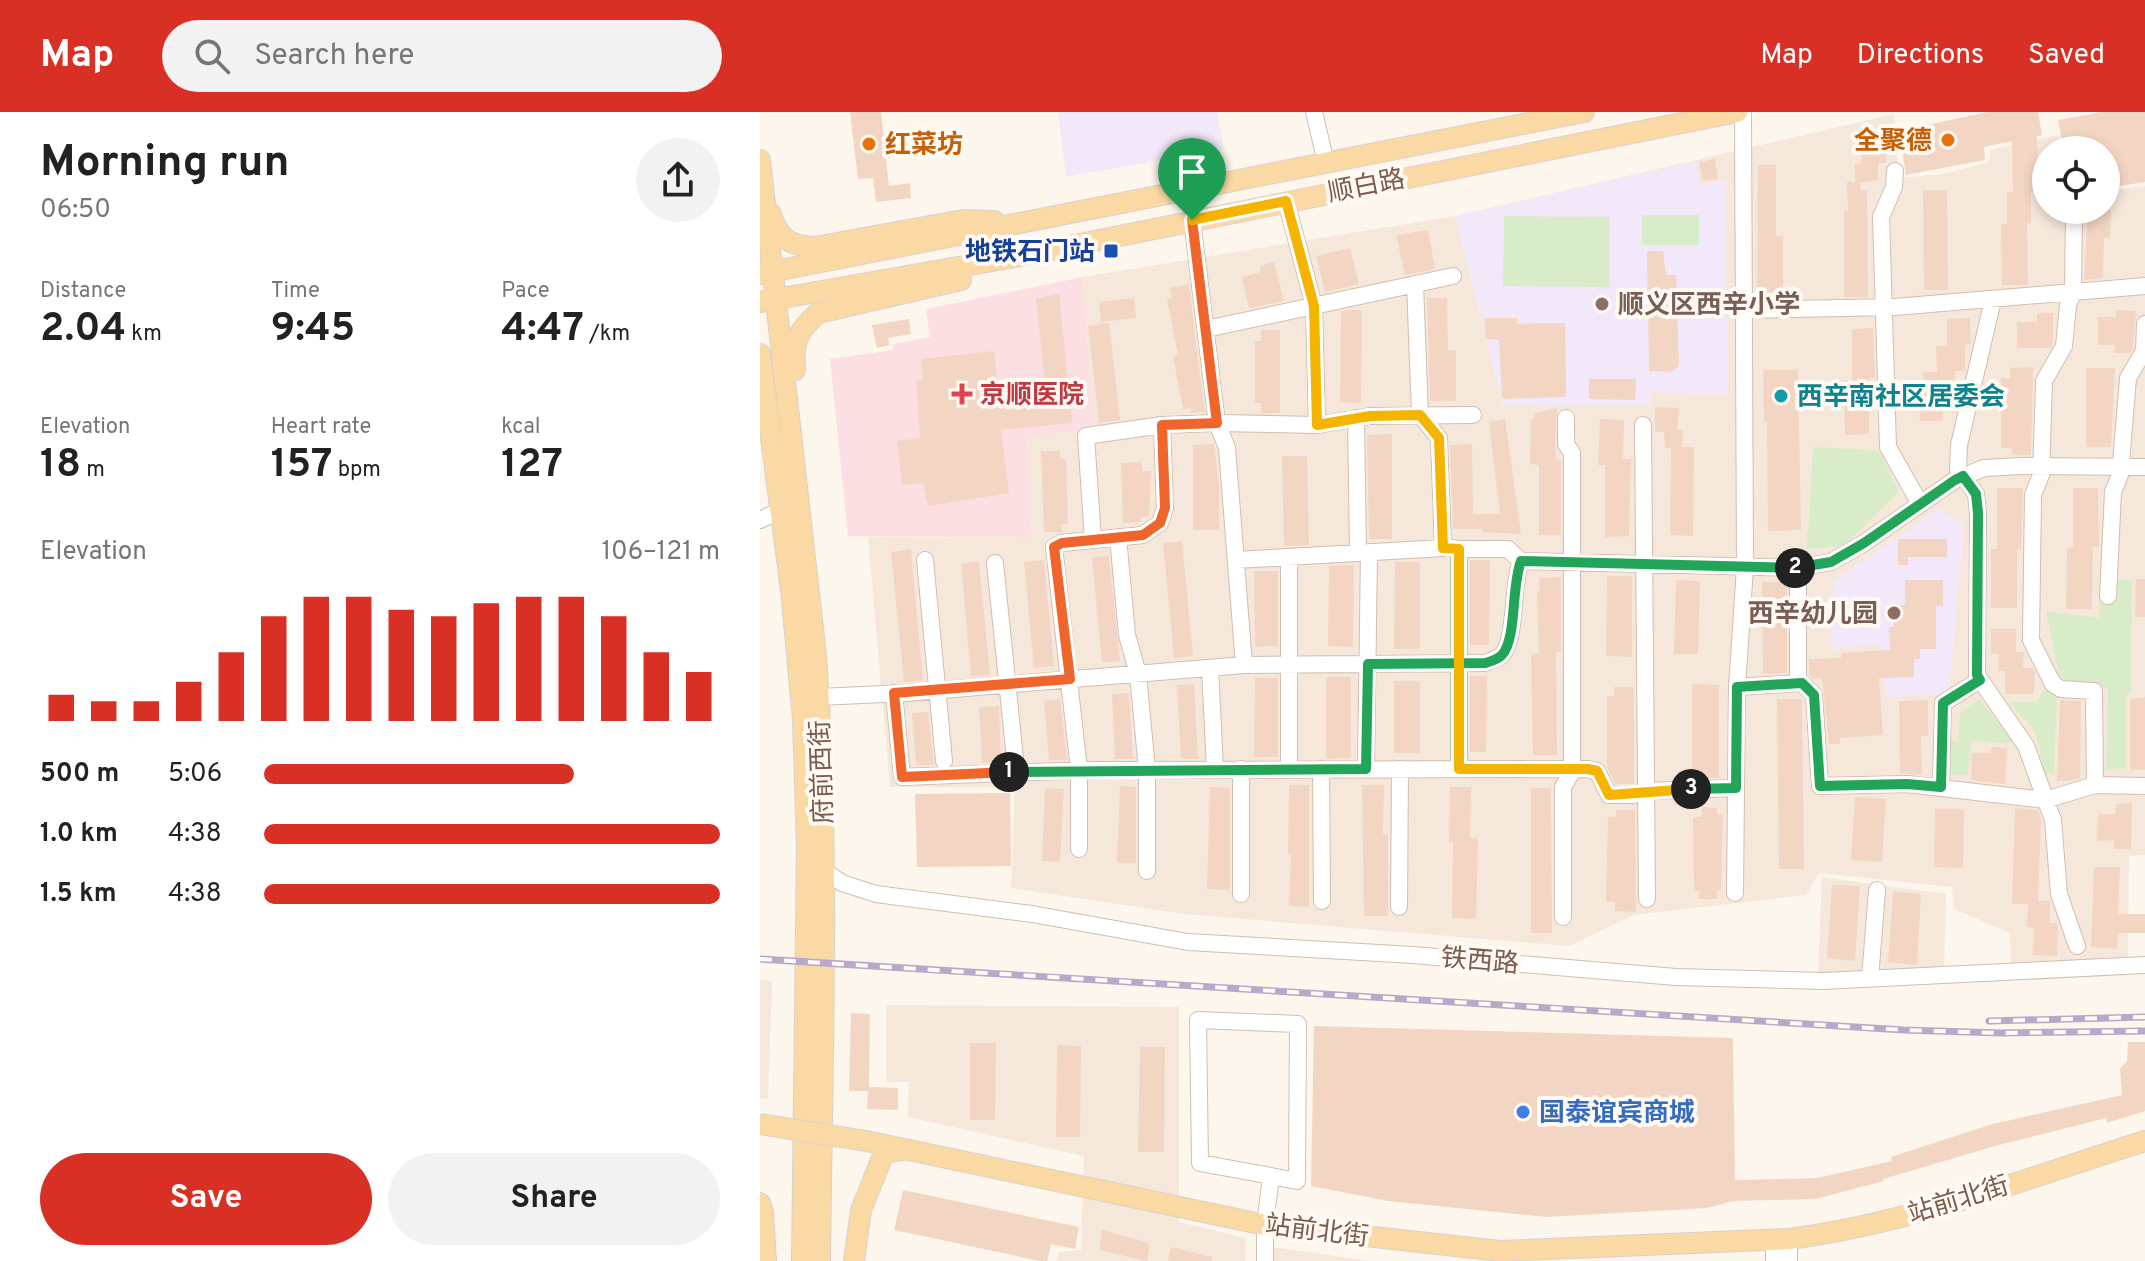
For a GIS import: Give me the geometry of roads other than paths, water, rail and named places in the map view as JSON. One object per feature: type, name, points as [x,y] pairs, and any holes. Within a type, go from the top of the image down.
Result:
[{"type":"main road","name":"顺白路","points":[[769,287],[1014,225],[1584,112]]},
{"type":"main road","name":"顺白路","points":[[769,287],[1015,257],[1737,112]]},
{"type":"main road","points":[[761,168],[778,232],[786,241],[803,247],[831,245],[963,220],[1014,225]]},
{"type":"main road","name":"府前西街","points":[[761,168],[786,482],[819,697],[823,870],[820,1261]]},
{"type":"main road","points":[[760,447],[786,482],[803,451],[793,349],[806,324],[818,313],[978,276],[1002,267],[1015,257]]},
{"type":"main road","name":"府前西街","points":[[760,354],[764,421],[786,482],[770,516],[799,658],[806,784],[802,1261]]},
{"type":"main road","name":"站前北街","points":[[760,1124],[866,1141],[1265,1225],[1500,1251],[1782,1239],[1827,1234],[1900,1218],[2145,1141]]},
{"type":"main road","points":[[854,1261],[861,1210],[884,1153],[906,1150]]},
{"type":"main road","points":[[760,1203],[766,1261]]},
{"type":"street","points":[[1314,112],[1326,163]]},
{"type":"street","points":[[1735,893],[1737,687],[1745,567],[1743,112]]},
{"type":"street","points":[[1895,171],[1894,187],[1881,217],[1888,447],[1920,504]]},
{"type":"street","points":[[1286,201],[1314,306],[1317,425]]},
{"type":"street","points":[[1192,220],[1217,423],[1227,448],[1244,665]]},
{"type":"street","points":[[2074,224],[2073,293],[2068,305],[2064,346],[2044,381],[2041,475],[2033,495],[2031,640],[2053,684],[2061,689],[2094,691],[2095,785]]},
{"type":"street","points":[[1206,329],[1453,276]]},
{"type":"street","points":[[1415,284],[1420,415],[1439,438],[1451,548],[1459,663],[1459,769]]},
{"type":"street","points":[[1745,310],[1884,308],[2145,286]]},
{"type":"street","points":[[1993,300],[1959,445],[1958,469],[1976,494],[1978,513],[1977,675],[2026,746],[2053,820],[2059,894],[2077,946]]},
{"type":"street","points":[[2108,596],[2113,492],[2121,467],[2128,378],[2144,351],[2145,324]]},
{"type":"street","points":[[1093,540],[1086,436],[1162,425],[1317,425],[1356,418],[1473,415]]},
{"type":"street","points":[[1356,418],[1368,664],[1366,769]]},
{"type":"street","points":[[1563,917],[1563,787],[1572,769],[1572,453],[1566,444],[1566,418]]},
{"type":"street","points":[[1079,849],[1079,770],[1054,547],[1062,543],[1143,535],[1160,523],[1165,508],[1162,425]]},
{"type":"street","points":[[1643,425],[1647,899]]},
{"type":"street","points":[[1236,560],[1451,548],[1508,549],[1521,561],[1798,568],[1831,562],[1963,476],[1984,468],[2145,467]]},
{"type":"street","points":[[1118,537],[1127,635],[1138,674],[1147,770],[1147,871]]},
{"type":"street","points":[[1289,557],[1289,769]]},
{"type":"street","points":[[925,560],[944,761]]},
{"type":"street","points":[[819,697],[1244,665],[1485,663],[1500,658],[1510,642],[1515,578],[1521,561]]},
{"type":"street","points":[[995,563],[1015,759]]},
{"type":"street","points":[[1798,568],[1798,679],[1814,695],[1820,786],[1907,784],[2045,800],[2095,785],[2145,786]]},
{"type":"street","points":[[1210,668],[1215,769]]},
{"type":"street","points":[[1941,787],[1943,703],[1980,680]]},
{"type":"street","points":[[1737,687],[1802,683]]},
{"type":"street","points":[[894,693],[902,777],[1079,770],[1572,769],[1597,771],[1609,795],[1736,788]]},
{"type":"street","points":[[1241,769],[1241,894]]},
{"type":"street","points":[[1321,769],[1322,901]]},
{"type":"street","points":[[1399,907],[1400,769]]},
{"type":"street","name":"铁西路","points":[[823,870],[842,883],[876,894],[1032,914],[1188,942],[1413,955],[1676,977],[1823,981],[2145,965]]},
{"type":"street","points":[[1870,979],[1877,890]]},
{"type":"street","points":[[1198,1020],[1298,1024],[1297,1181],[1271,1176],[1200,1163],[1198,1020]]},
{"type":"street","points":[[1265,1261],[1265,1225],[1271,1176]]},
{"type":"street","points":[[1774,1261],[1782,1239]]},
{"type":"street","points":[[1782,1239],[1789,1261]]},
{"type":"railway","points":[[760,959],[1904,1030],[2001,1033],[2145,1031]]},
{"type":"railway","points":[[1989,1021],[2145,1017]]},
{"type":"place","name":"全聚德","points":[[1948,140]]},
{"type":"place","name":"红菜坊","points":[[869,144]]},
{"type":"place","name":"地铁石门站","points":[[1111,251]]},
{"type":"place","name":"顺义区西辛小学","points":[[1602,304]]},
{"type":"place","name":"京顺医院","points":[[962,394]]},
{"type":"place","name":"西辛南社区居委会","points":[[1781,396]]},
{"type":"place","name":"西辛幼儿园","points":[[1894,613]]},
{"type":"place","name":"国泰谊宾商城","points":[[1523,1112]]}]
